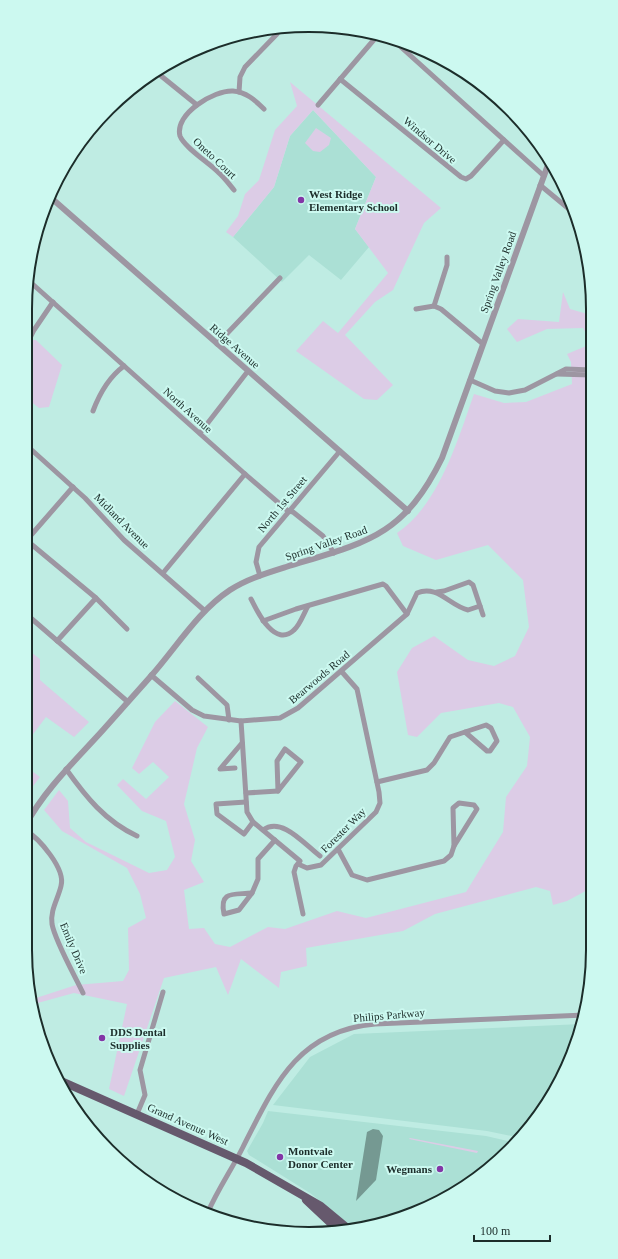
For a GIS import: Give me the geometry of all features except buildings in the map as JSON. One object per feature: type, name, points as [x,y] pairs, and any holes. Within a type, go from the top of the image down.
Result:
[{"type":"main road","name":"Grand Avenue West","points":[[67,1083],[237,1158],[271,1176],[321,1206],[344,1225]]},
{"type":"main road","name":"Grand Avenue West","points":[[301,1195],[333,1226]]},
{"type":"street","points":[[239,92],[240,78],[245,67],[277,34]]},
{"type":"street","points":[[318,105],[374,39]]},
{"type":"street","points":[[403,49],[544,176]]},
{"type":"street","points":[[161,75],[197,105],[219,93],[239,92],[252,98],[264,109]]},
{"type":"street","name":"Windsor Drive","points":[[340,79],[461,177],[466,179],[471,176],[504,140]]},
{"type":"street","name":"Oneto Court","points":[[197,105],[181,125],[181,138],[218,172],[234,190]]},
{"type":"street","name":"Spring Valley Road","points":[[32,816],[66,769],[152,676],[205,611],[230,590],[260,576],[334,554],[373,538],[395,524],[408,511],[426,488],[442,458],[547,168]]},
{"type":"street","points":[[540,185],[566,207]]},
{"type":"street","name":"Ridge Avenue","points":[[54,201],[408,511]]},
{"type":"street","points":[[434,306],[447,265],[447,257]]},
{"type":"street","points":[[217,344],[280,278]]},
{"type":"street","name":"North Avenue","points":[[33,285],[245,474],[288,511],[293,512],[323,536],[334,554]]},
{"type":"street","points":[[32,334],[53,302]]},
{"type":"street","points":[[416,309],[434,306],[447,313],[483,344]]},
{"type":"street","points":[[92,411],[101,393],[112,378],[124,366]]},
{"type":"street","points":[[470,380],[495,391],[509,394],[525,390],[566,369],[586,370]]},
{"type":"street","points":[[200,433],[248,371]]},
{"type":"street","points":[[554,374],[586,375]]},
{"type":"street","name":"Midland Avenue","points":[[32,450],[73,487],[124,540],[205,611]]},
{"type":"street","name":"North 1st Street","points":[[260,576],[256,562],[259,547],[340,451]]},
{"type":"street","points":[[163,573],[245,474]]},
{"type":"street","points":[[32,534],[73,487]]},
{"type":"street","points":[[32,546],[96,598],[127,629]]},
{"type":"street","name":"Bearwoods Road","points":[[152,676],[192,710],[204,716],[229,720],[280,718],[298,708],[342,672],[407,614],[417,592],[426,590],[435,592],[444,591],[469,582],[473,586],[483,615]]},
{"type":"street","points":[[264,621],[279,614],[382,584],[386,586],[407,614]]},
{"type":"street","points":[[435,592],[463,609],[472,610],[480,606]]},
{"type":"street","points":[[57,641],[96,598]]},
{"type":"street","points":[[251,599],[264,621],[276,634],[285,636],[294,630],[308,606]]},
{"type":"street","points":[[32,619],[128,702]]},
{"type":"street","name":"Forester Way","points":[[298,864],[307,868],[317,868],[378,808],[380,797],[357,689],[342,672]]},
{"type":"street","points":[[198,678],[227,705],[229,720]]},
{"type":"street","points":[[241,720],[247,812],[253,822],[300,861],[294,872],[303,914]]},
{"type":"street","points":[[377,782],[427,770],[434,763],[450,737],[465,732],[488,726],[491,728],[497,741],[490,751],[485,751],[465,732]]},
{"type":"street","points":[[234,768],[220,769],[242,743]]},
{"type":"street","points":[[246,793],[278,791],[301,762],[285,749],[277,761],[278,791]]},
{"type":"street","points":[[66,769],[101,813],[119,828],[137,836]]},
{"type":"street","points":[[246,802],[216,804],[217,814],[244,834],[253,822]]},
{"type":"street","points":[[338,849],[352,875],[367,880],[444,861],[451,855],[454,846],[476,811],[474,805],[459,803],[454,805],[454,846]]},
{"type":"street","points":[[263,830],[272,826],[280,826],[320,856]]},
{"type":"street","name":"Emily Drive","points":[[32,835],[62,872],[62,885],[52,911],[52,925],[83,994]]},
{"type":"street","points":[[252,893],[228,895],[224,898],[222,904],[224,914],[239,910],[252,893],[257,884],[258,859],[275,840]]},
{"type":"street","points":[[137,1114],[144,1095],[140,1070],[163,992]]},
{"type":"street","name":"Philips Parkway","points":[[210,1208],[284,1073],[306,1050],[333,1034],[351,1028],[375,1024],[578,1015]]},
{"type":"shaded area","points":[[290,82],[441,208],[424,223],[393,290],[375,302],[345,335],[393,385],[377,400],[364,399],[296,351],[323,321],[338,333],[388,273],[355,229],[376,177],[313,110],[290,136],[274,187],[233,237],[226,232],[238,216],[245,194],[259,180],[275,130],[297,106]]},
{"type":"shaded area","points":[[313,110],[376,177],[355,229],[369,247],[341,280],[309,255],[282,282],[233,237],[274,187],[290,136]]},
{"type":"shaded area","points":[[316,128],[331,138],[329,145],[320,152],[313,151],[305,143]]},
{"type":"shaded area","points":[[563,292],[570,309],[586,314],[586,334],[583,328],[547,329],[517,342],[507,329],[518,319],[559,322]]},
{"type":"shaded area","points":[[32,340],[36,340],[62,365],[49,407],[39,408],[32,402]]},
{"type":"shaded area","points":[[586,346],[586,891],[567,901],[553,905],[550,891],[536,887],[435,914],[403,931],[306,948],[307,966],[281,972],[279,988],[241,959],[228,995],[216,967],[164,978],[124,1096],[109,1089],[127,1004],[74,993],[37,1003],[36,998],[76,985],[123,981],[129,970],[128,928],[146,918],[140,894],[127,868],[62,831],[44,810],[59,790],[68,801],[70,828],[86,842],[149,873],[167,870],[175,857],[166,821],[142,811],[117,785],[123,779],[146,799],[169,777],[153,762],[139,774],[132,768],[155,722],[175,701],[208,727],[197,748],[184,804],[195,840],[191,861],[204,882],[184,890],[189,929],[204,928],[215,944],[230,947],[268,927],[285,929],[337,911],[366,918],[466,892],[503,832],[506,797],[527,766],[530,737],[513,707],[499,703],[441,713],[417,737],[408,735],[397,672],[412,648],[434,636],[468,660],[494,666],[515,656],[529,627],[523,580],[488,545],[436,560],[403,546],[397,533],[412,521],[436,489],[454,450],[474,394],[504,403],[526,402],[572,384],[571,362],[567,354]]},
{"type":"shaded area","points":[[32,653],[40,659],[40,680],[89,722],[74,737],[46,717],[32,736]]},
{"type":"shaded area","points":[[32,771],[40,777],[32,787]]},
{"type":"shaded area","points":[[576,1024],[565,1056],[549,1088],[529,1119],[514,1137],[487,1131],[273,1105],[310,1057],[354,1034]]},
{"type":"shaded area","points":[[268,1111],[486,1136],[509,1141],[478,1170],[448,1190],[415,1206],[381,1218],[349,1224],[310,1193],[249,1155],[247,1151]]},
{"type":"shaded area","points":[[409,1139],[478,1151],[477,1153]]},
{"type":"water","points":[[373,1129],[379,1130],[383,1136],[376,1180],[356,1201],[367,1132]]},
{"type":"place","name":"West Ridge Elementary School","points":[[301,200]]},
{"type":"place","name":"DDS Dental Supplies","points":[[102,1038]]},
{"type":"place","name":"Montvale Donor Center","points":[[280,1157]]},
{"type":"place","name":"Wegmans","points":[[440,1169]]}]
